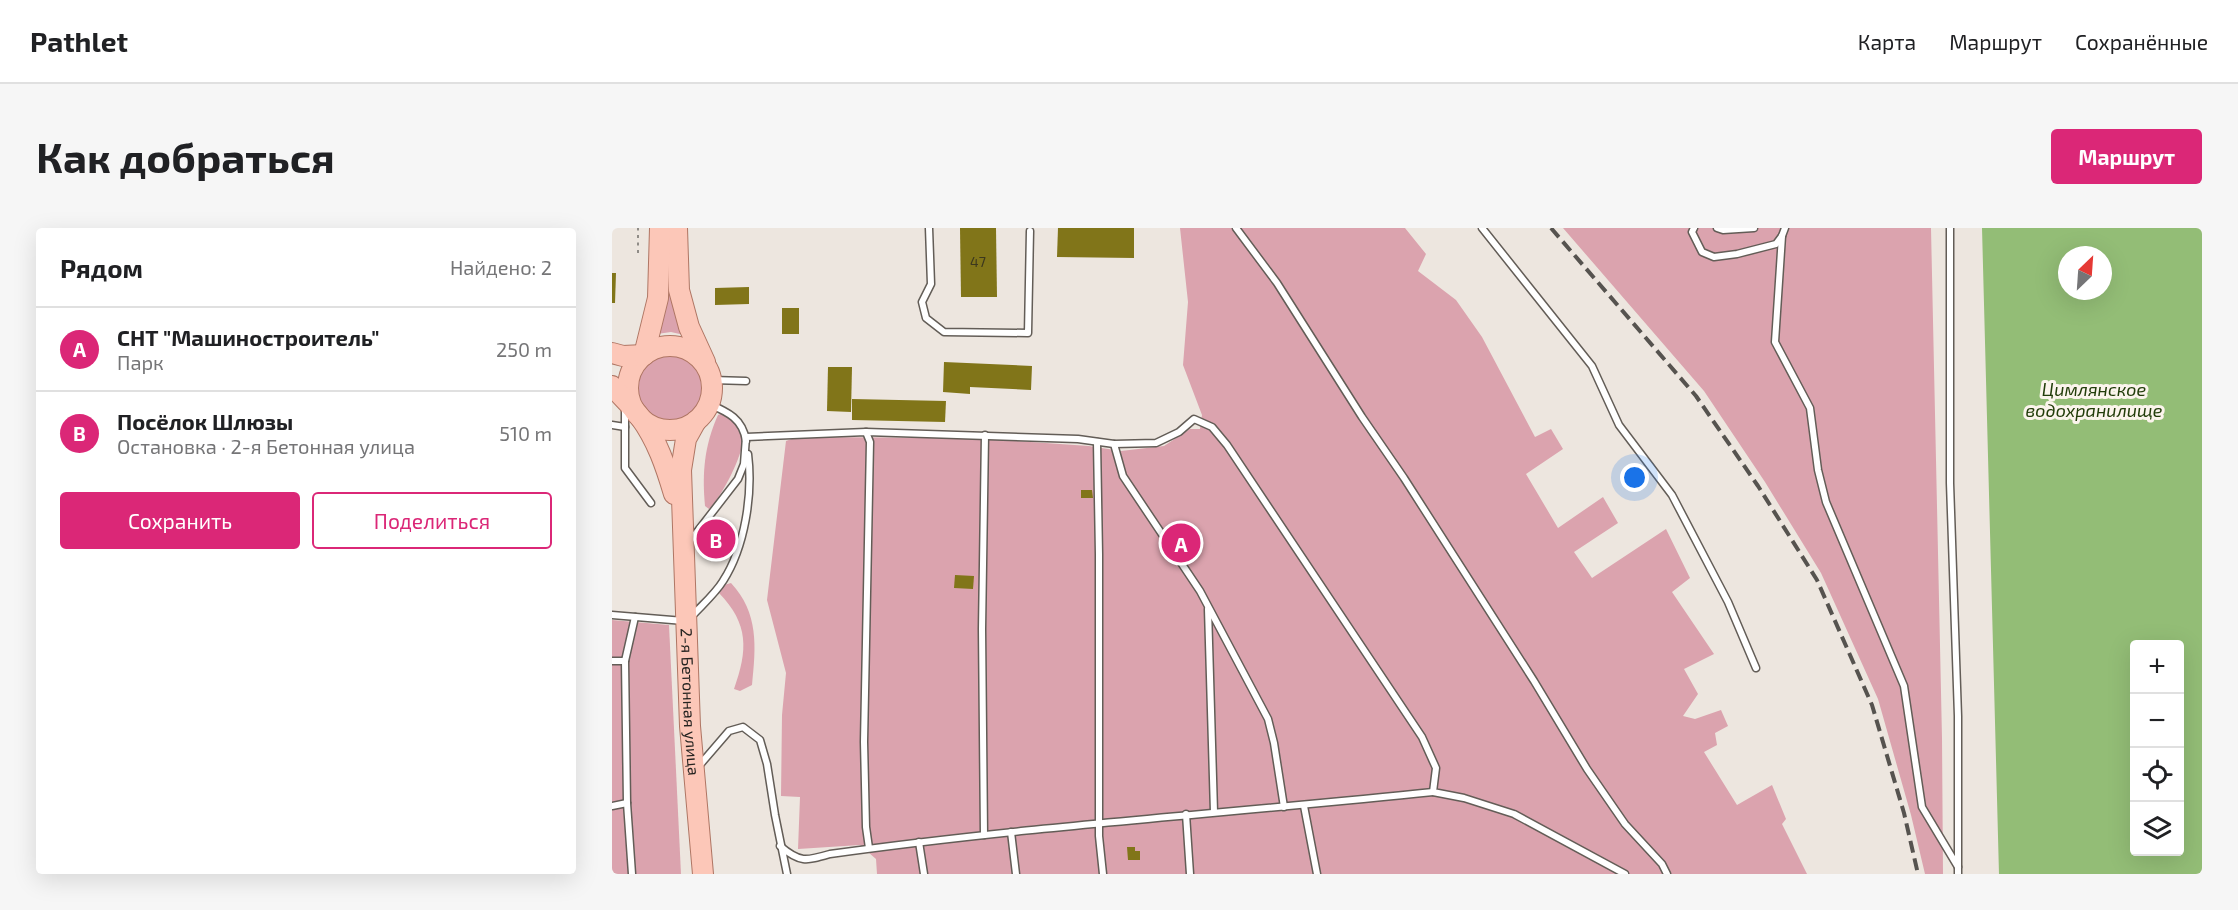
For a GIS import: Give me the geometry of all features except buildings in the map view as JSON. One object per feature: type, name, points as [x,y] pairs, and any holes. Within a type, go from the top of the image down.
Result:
[{"type":"main road","points":[[644,355],[658,298],[660,228]]},
{"type":"main road","points":[[632,422],[664,429],[677,429],[696,421],[709,404],[712,393],[710,374],[689,327],[679,290],[677,228]]},
{"type":"main road","points":[[632,422],[629,379],[634,366],[644,355],[657,348],[671,346],[686,348],[698,356],[710,374]]},
{"type":"main road","points":[[612,353],[623,356],[644,355]]},
{"type":"main road","points":[[618,393],[632,422]]},
{"type":"main road","name":"2-я Бетонная улица","points":[[696,421],[686,439],[681,470],[693,772],[703,874]]},
{"type":"main road","name":"2-я Бетонная улица","points":[[632,422],[653,439],[666,468],[684,538]]},
{"type":"lane","points":[[929,228],[931,284],[922,302],[926,318],[944,332],[1028,333],[1030,231]]},
{"type":"lane","points":[[1236,228],[1277,283],[1528,672],[1587,769],[1625,824],[1662,864],[1667,874]]},
{"type":"lane","points":[[1482,228],[1592,366],[1619,425],[1672,495],[1728,602],[1756,668]]},
{"type":"lane","points":[[1694,228],[1692,232],[1694,239],[1702,252],[1714,257],[1776,244],[1785,228]]},
{"type":"lane","points":[[1717,228],[1723,230],[1754,228]]},
{"type":"lane","points":[[1950,228],[1950,483],[1958,716],[1959,870]]},
{"type":"lane","points":[[1782,236],[1775,342],[1810,408],[1818,470],[1826,502],[1904,686],[1922,807],[1959,870]]},
{"type":"lane","points":[[710,374],[746,381]]},
{"type":"lane","points":[[612,615],[688,621],[723,582],[742,540],[750,471],[746,437],[740,421],[725,410],[709,404]]},
{"type":"lane","points":[[746,437],[866,432],[1078,439],[1114,444],[1156,443],[1179,432],[1194,419],[1212,428],[1234,454],[1422,737],[1436,768],[1433,792]]},
{"type":"lane","points":[[612,425],[632,422],[625,468],[651,503]]},
{"type":"lane","points":[[866,432],[870,442],[864,742],[866,827],[869,848]]},
{"type":"lane","points":[[984,835],[982,629],[985,435]]},
{"type":"lane","points":[[684,538],[738,479],[744,464],[746,437]]},
{"type":"lane","points":[[1097,442],[1100,836],[1103,874]]},
{"type":"lane","points":[[1114,444],[1123,476],[1200,591],[1268,719],[1284,807]]},
{"type":"lane","points":[[1208,607],[1214,812]]},
{"type":"lane","points":[[632,874],[627,803],[625,662],[635,617]]},
{"type":"lane","points":[[612,661],[625,662]]},
{"type":"lane","points":[[693,772],[729,730],[743,727],[760,740],[767,764],[780,846],[787,874]]},
{"type":"lane","points":[[780,846],[794,858],[809,860],[869,848],[1011,831],[1186,814],[1304,806],[1433,792],[1464,798],[1514,814],[1625,874]]},
{"type":"lane","points":[[612,806],[627,803]]},
{"type":"lane","points":[[1304,806],[1317,874]]},
{"type":"lane","points":[[1186,814],[1190,874]]},
{"type":"lane","points":[[1011,831],[1016,874]]},
{"type":"lane","points":[[919,842],[924,874]]},
{"type":"path","points":[[638,228],[638,253]]},
{"type":"shaded area","points":[[667,228],[684,335],[671,332],[657,334],[666,308]]},
{"type":"shaded area","points":[[1180,228],[1405,228],[1426,254],[1418,271],[1456,300],[1482,337],[1535,437],[1551,429],[1563,449],[1526,474],[1558,528],[1603,497],[1618,523],[1574,552],[1592,578],[1666,529],[1690,578],[1672,592],[1714,654],[1684,669],[1698,694],[1683,716],[1695,719],[1721,710],[1728,726],[1715,733],[1717,745],[1704,752],[1737,805],[1772,785],[1786,819],[1782,824],[1807,874],[877,874],[876,859],[860,845],[798,849],[800,797],[781,796],[782,715],[786,673],[767,600],[786,441],[797,437],[975,438],[1089,446],[1121,451],[1164,446],[1190,429],[1200,429],[1202,415],[1183,365],[1188,302]]},
{"type":"shaded area","points":[[1563,228],[1931,228],[1943,874],[1925,874],[1878,699],[1821,573],[1765,482],[1704,391]]},
{"type":"shaded area","points":[[664,356],[676,356],[693,365],[700,376],[702,388],[700,400],[693,411],[676,420],[664,420],[652,415],[643,406],[638,394],[638,382],[643,370],[652,361]]},
{"type":"shaded area","points":[[723,413],[737,426],[741,435],[741,451],[719,497],[709,509],[705,506],[705,460],[713,426],[718,415]]},
{"type":"shaded area","points":[[731,583],[747,606],[754,631],[752,685],[740,691],[734,689],[742,662],[741,627],[729,604],[719,593],[724,585]]},
{"type":"shaded area","points":[[612,620],[669,625],[681,874],[612,874]]},
{"type":"water","name":"Цимлянское водохранилище","points":[[1982,228],[2202,228],[2202,874],[1999,874]]},
{"type":"railway","points":[[1551,228],[1696,396],[1758,486],[1817,580],[1872,705],[1904,813],[1918,874]]},
{"type":"place","name":"Посёлок Шлюзы","points":[[716,539]]},
{"type":"place","name":"СНТ \"Машиностроитель\"","points":[[1181,543]]}]
